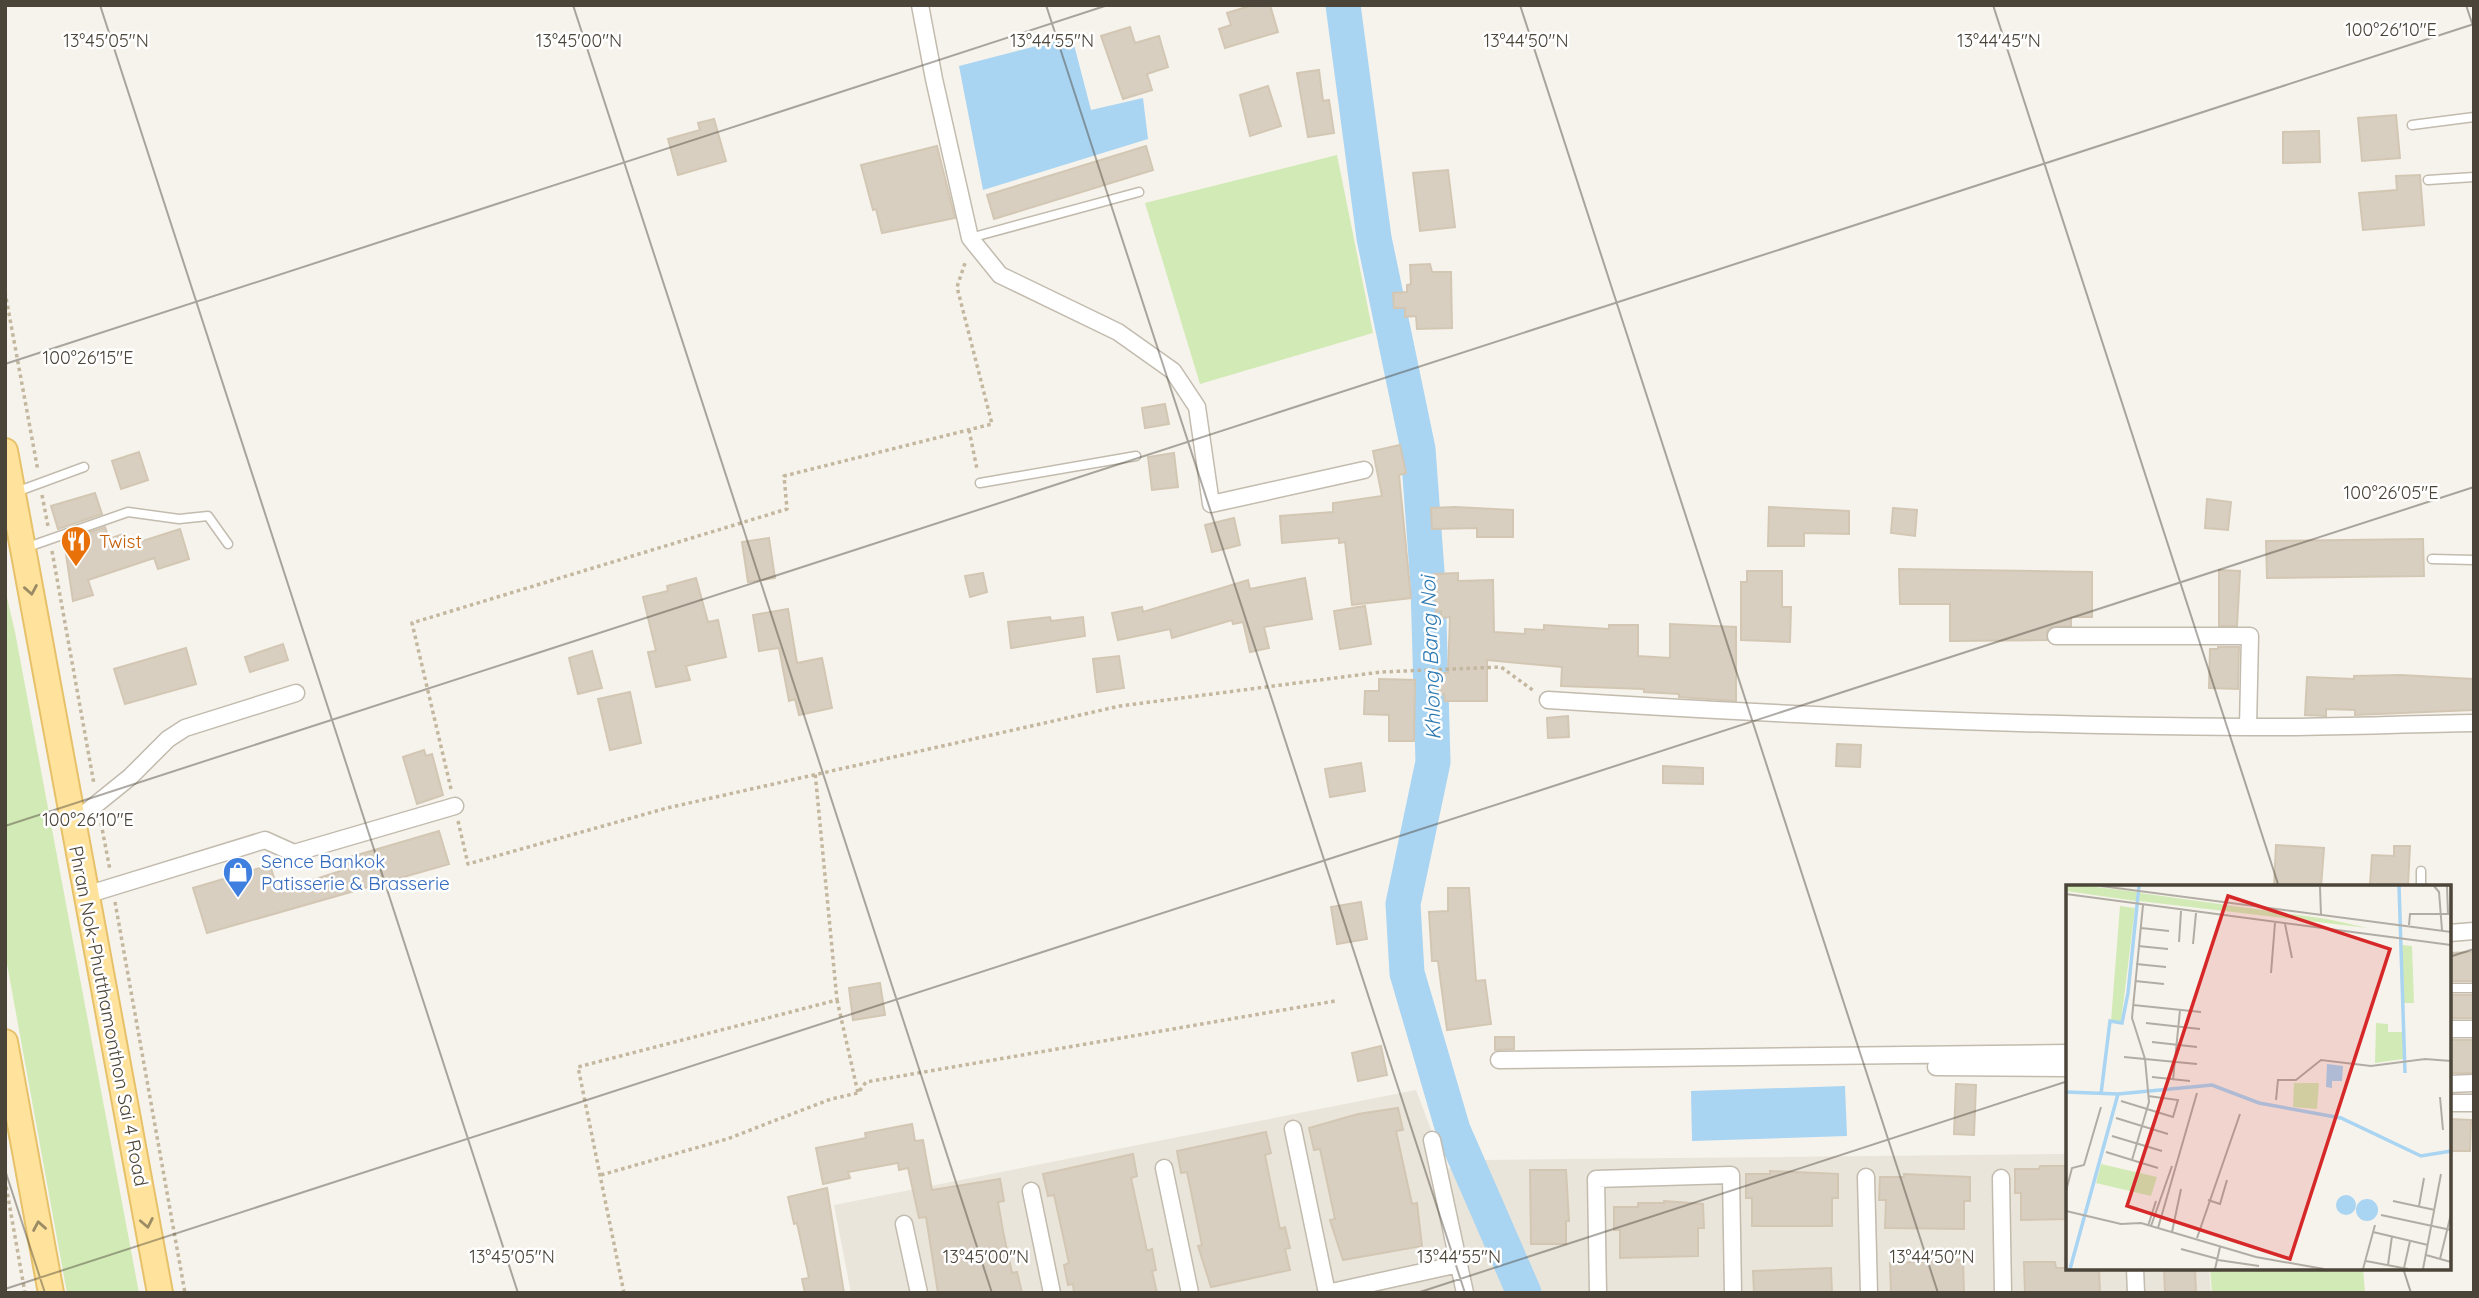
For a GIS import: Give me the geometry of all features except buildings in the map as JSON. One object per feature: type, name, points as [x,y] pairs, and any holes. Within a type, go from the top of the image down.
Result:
[{"type":"main road","name":"Phran Nok-Phutthamonthon Sai 4 Road","points":[[5,450],[160,1293]]},
{"type":"main road","points":[[5,1042],[10,1092],[51,1293]]},
{"type":"street","points":[[920,5],[970,238],[1000,275],[1118,332],[1173,371],[1197,407],[1210,504],[1364,470]]},
{"type":"street","points":[[2056,636],[2250,636],[2248,727]]},
{"type":"street","points":[[73,823],[130,777],[168,739],[185,728],[296,693]]},
{"type":"street","points":[[1548,700],[1768,715],[2248,727],[2474,723]]},
{"type":"street","points":[[86,895],[265,840],[294,853],[455,806]]},
{"type":"street","points":[[2451,933],[2474,931]]},
{"type":"street","points":[[2451,1030],[2474,1029]]},
{"type":"street","points":[[1499,1060],[2066,1053]]},
{"type":"street","points":[[1936,1067],[2066,1068]]},
{"type":"street","points":[[2451,1084],[2474,1083]]},
{"type":"street","points":[[2451,1103],[2474,1102]]},
{"type":"street","points":[[1293,1129],[1327,1293],[1459,1264]]},
{"type":"street","points":[[1432,1140],[1465,1293]]},
{"type":"street","points":[[1164,1168],[1190,1293]]},
{"type":"street","points":[[1598,1293],[1596,1178],[1731,1175],[1733,1293]]},
{"type":"street","points":[[1866,1177],[1868,1293]]},
{"type":"street","points":[[2001,1178],[2003,1293]]},
{"type":"street","points":[[1031,1191],[1052,1293]]},
{"type":"street","points":[[904,1224],[919,1293]]},
{"type":"street","points":[[2135,1270],[2136,1293]]},
{"type":"lane","points":[[2413,125],[2474,117]]},
{"type":"lane","points":[[2428,180],[2474,177]]},
{"type":"lane","points":[[970,238],[1139,192]]},
{"type":"lane","points":[[980,483],[1136,456]]},
{"type":"lane","points":[[13,493],[84,467]]},
{"type":"lane","points":[[24,548],[128,512],[179,519],[208,516],[228,544]]},
{"type":"lane","points":[[2432,559],[2474,559]]},
{"type":"lane","points":[[2421,871],[2421,885]]},
{"type":"lane","points":[[2451,988],[2474,989]]},
{"type":"path","points":[[970,238],[957,287],[992,424],[784,476],[786,509],[412,623],[468,864],[667,808],[815,772],[1120,706],[1381,672],[1501,667],[1548,700]]},
{"type":"path","points":[[969,430],[980,483]]},
{"type":"path","points":[[815,772],[837,1000],[858,1093]]},
{"type":"path","points":[[624,1293],[579,1067],[837,1000]]},
{"type":"path","points":[[601,1175],[727,1139],[831,1099],[858,1093],[866,1082],[1335,1001]]},
{"type":"path","points":[[5,1180],[25,1293]]},
{"type":"shaded area","points":[[1416,1090],[1446,1169],[1483,1160],[2066,1154],[2066,1270],[2209,1270],[2211,1293],[851,1293],[834,1205]]},
{"type":"green space","points":[[1337,155],[1373,333],[1200,384],[1145,203]]},
{"type":"green space","points":[[5,589],[139,1293],[67,1293],[5,953]]},
{"type":"green space","points":[[2210,1270],[2363,1270],[2365,1293],[2212,1293]]},
{"type":"water","points":[[1072,37],[1091,110],[1143,98],[1148,139],[983,190],[959,66]]},
{"type":"water","points":[[1845,1086],[1847,1136],[1692,1141],[1691,1091]]},
{"type":"waterway","name":"Khlong Bang Noi","points":[[1343,5],[1374,238],[1418,449],[1428,585],[1433,762],[1403,904],[1407,973],[1453,1130],[1524,1293]]},
{"type":"place","name":"Twist","points":[[76,568]]},
{"type":"place","name":"Sence Bankok Patisserie & Brasserie","points":[[238,899]]}]
